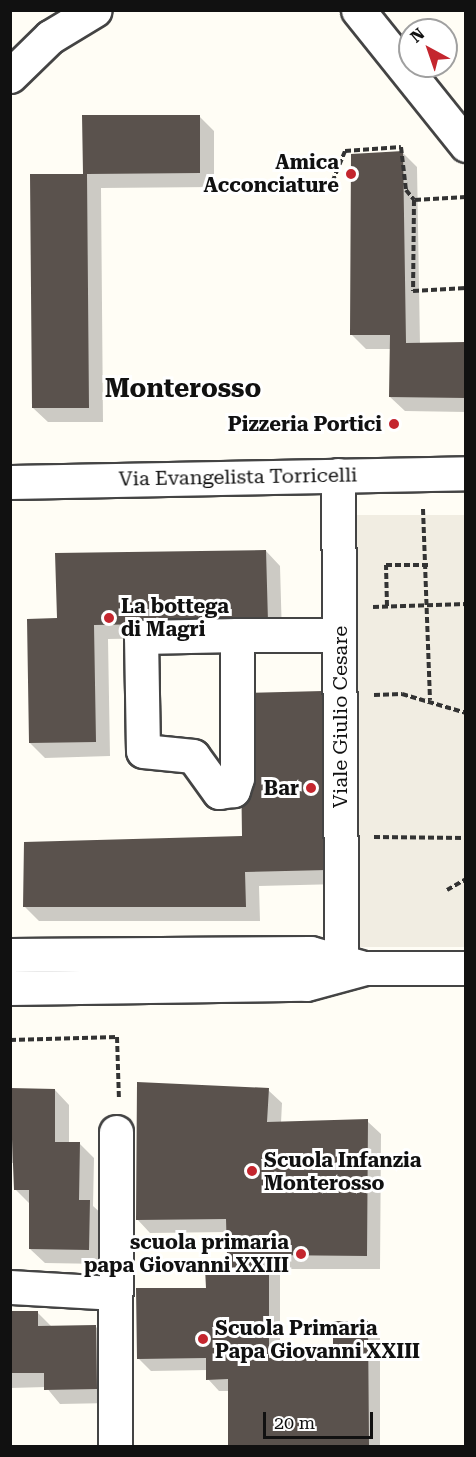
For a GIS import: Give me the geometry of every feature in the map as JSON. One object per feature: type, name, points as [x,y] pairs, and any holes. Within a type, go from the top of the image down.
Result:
[{"type":"street","points":[[10,76],[50,37],[95,10]]},
{"type":"street","points":[[358,10],[465,145]]},
{"type":"street","name":"Via Evangelista Torricelli","points":[[10,482],[465,472]]},
{"type":"street","name":"Viale Giulio Cesare","points":[[338,475],[340,836],[353,963]]},
{"type":"street","points":[[237,635],[237,778],[233,790],[219,792],[193,756],[143,751],[141,637],[237,635],[339,621]]},
{"type":"street","points":[[10,955],[310,953],[353,963],[465,968]]},
{"type":"street","points":[[10,988],[306,984],[353,963]]},
{"type":"street","points":[[115,1446],[113,1293],[116,1132]]},
{"type":"street","points":[[10,1287],[113,1293]]},
{"type":"path","points":[[329,190],[345,151],[401,147],[406,190],[414,200],[413,291],[465,288]]},
{"type":"path","points":[[414,200],[465,197]]},
{"type":"path","points":[[422,473],[428,565],[430,700]]},
{"type":"path","points":[[387,606],[386,565],[428,565]]},
{"type":"path","points":[[339,621],[387,606],[465,603]]},
{"type":"path","points":[[340,695],[430,700],[465,712]]},
{"type":"path","points":[[340,836],[465,838]]},
{"type":"path","points":[[447,890],[465,879]]},
{"type":"path","points":[[10,1040],[117,1037],[116,1132]]},
{"type":"shaded area","points":[[354,515],[465,515],[465,947],[354,947]]},
{"type":"building","points":[[82,115],[200,115],[200,173],[87,174],[89,408],[32,408],[30,174],[83,174]]},
{"type":"building","points":[[403,151],[406,343],[466,342],[466,398],[389,397],[390,335],[350,335],[351,154]]},
{"type":"building","points":[[266,550],[268,622],[94,625],[96,742],[29,743],[27,619],[57,618],[55,553]]},
{"type":"building","points":[[323,691],[327,870],[245,872],[246,907],[23,907],[24,842],[242,836],[240,693]]},
{"type":"building","points":[[137,1082],[269,1088],[267,1122],[368,1119],[367,1256],[269,1255],[269,1358],[333,1357],[333,1321],[368,1321],[369,1446],[228,1446],[228,1379],[206,1380],[206,1358],[137,1359],[136,1288],[206,1288],[205,1268],[226,1267],[227,1256],[226,1219],[136,1220]]},
{"type":"building","points":[[10,1088],[55,1089],[55,1142],[80,1142],[79,1200],[90,1200],[89,1250],[29,1249],[29,1190],[14,1190]]},
{"type":"building","points":[[10,1311],[38,1311],[38,1326],[96,1325],[97,1389],[44,1390],[44,1373],[10,1373]]},
{"type":"place","name":"Amica Acconciature","points":[[351,174]]},
{"type":"place","name":"Pizzeria Portici","points":[[394,424]]},
{"type":"place","name":"La bottega di Magri","points":[[109,618]]},
{"type":"place","name":"Bar","points":[[311,788]]},
{"type":"place","name":"Scuola Infanzia Monterosso","points":[[252,1171]]},
{"type":"place","name":"scuola primaria papa Giovanni XXIII","points":[[301,1254]]},
{"type":"place","name":"Scuola Primaria Papa Giovanni XXIII","points":[[203,1339]]},
{"type":"district","name":"Monterosso","points":[[183,389]]}]
